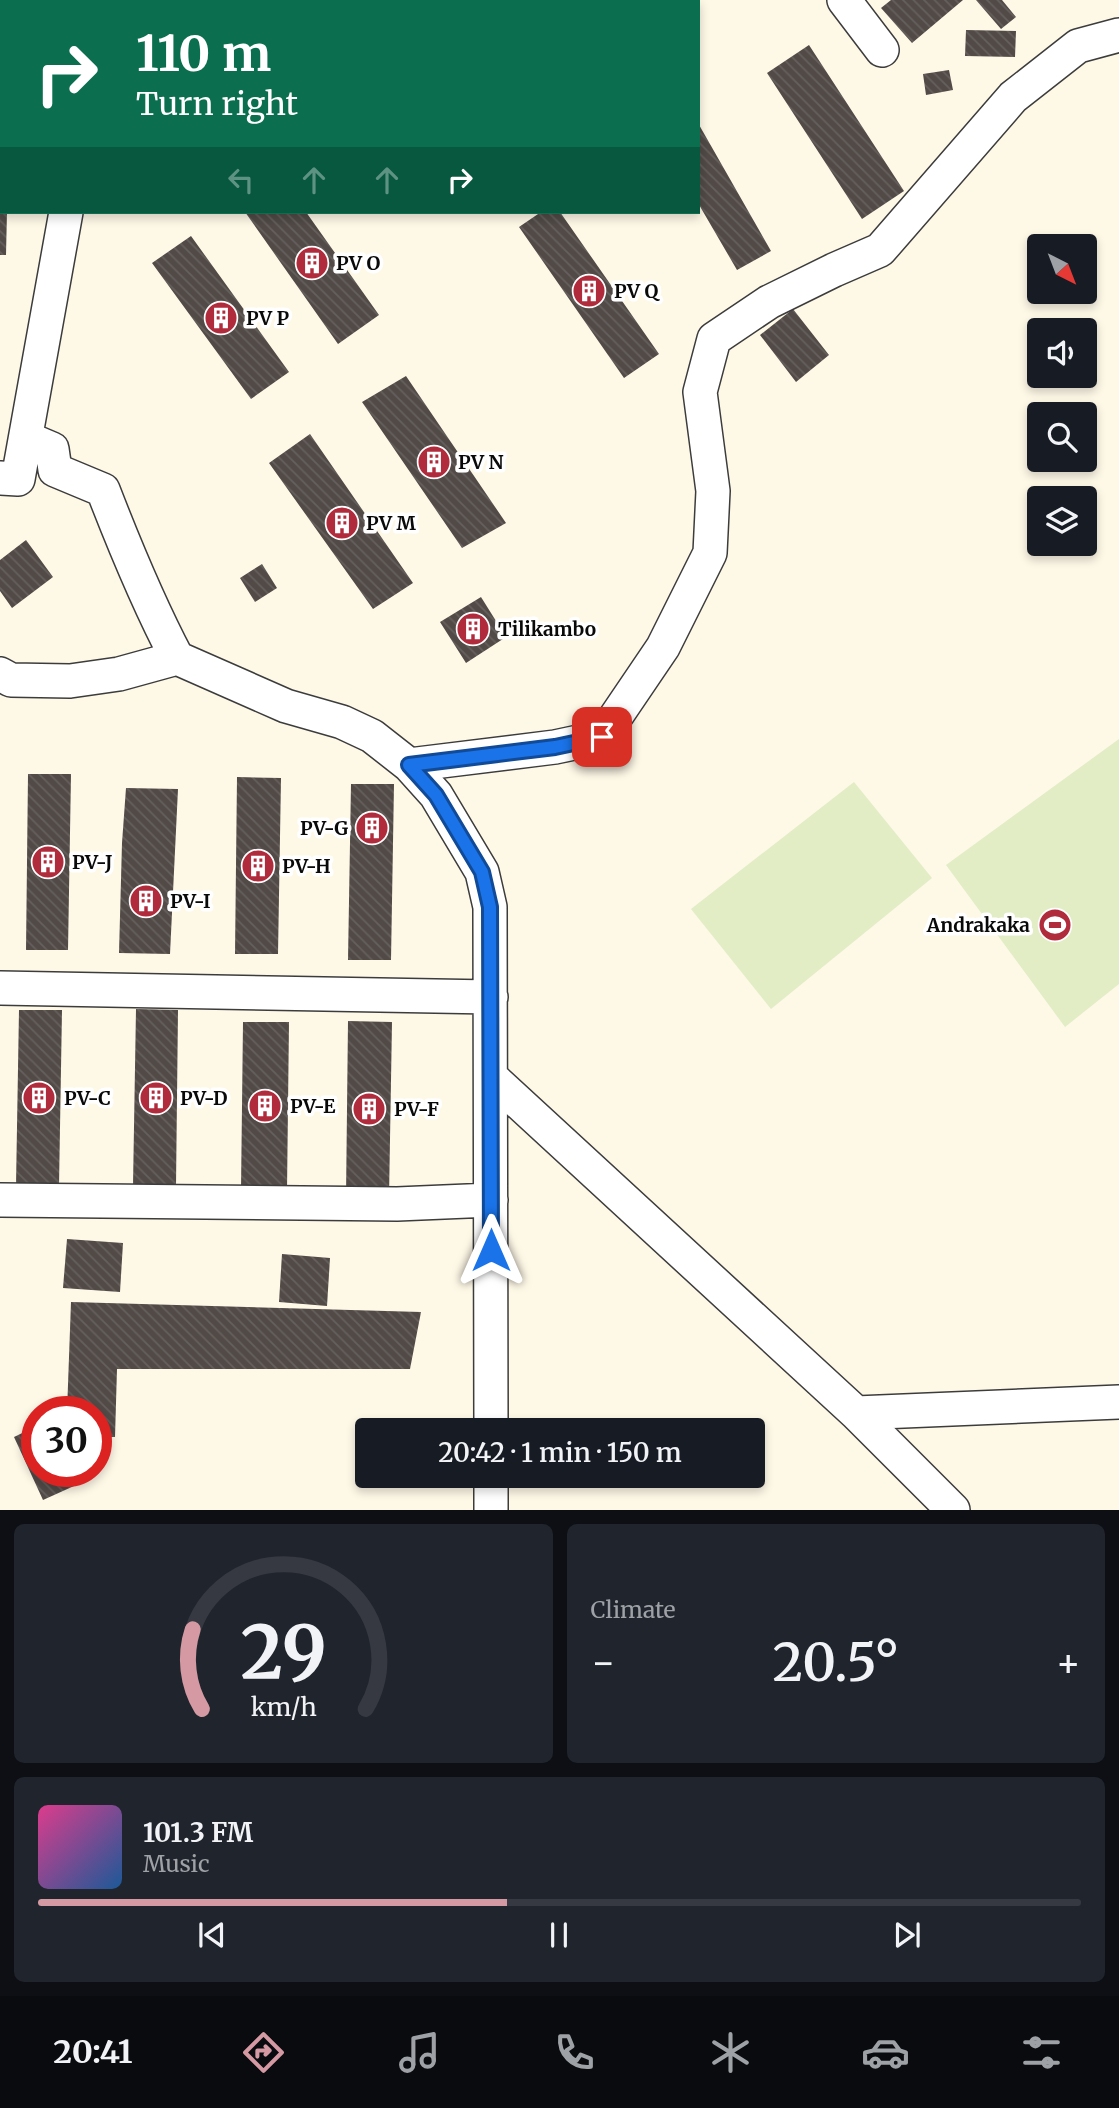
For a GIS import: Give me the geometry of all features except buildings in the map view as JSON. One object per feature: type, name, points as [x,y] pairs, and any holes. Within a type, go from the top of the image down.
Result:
[{"type":"street","points":[[844,0],[882,50]]},
{"type":"street","points":[[409,765],[555,747],[602,737],[663,647],[710,553],[713,491],[701,392],[714,340],[769,302],[880,250],[1013,97],[1078,46],[1119,35]]},
{"type":"street","points":[[0,478],[19,479],[66,214]]},
{"type":"street","points":[[26,438],[51,449],[55,470],[103,490],[130,561],[177,658],[286,706],[342,722],[372,736],[409,765],[436,795],[482,872],[490,907],[491,1418]]},
{"type":"street","points":[[0,674],[11,680],[70,681],[119,674],[177,658]]},
{"type":"street","points":[[0,988],[491,996]]},
{"type":"street","points":[[491,1077],[856,1413],[953,1510]]},
{"type":"street","points":[[0,1200],[397,1204],[491,1200]]},
{"type":"street","points":[[856,1413],[1119,1402]]},
{"type":"street","points":[[491,1488],[491,1510]]},
{"type":"green space","name":"Andrakaka","points":[[1119,739],[1119,984],[1065,1027],[946,865]]},
{"type":"green space","points":[[854,782],[932,878],[771,1009],[691,909]]},
{"type":"place","name":"PV O","points":[[312,263]]},
{"type":"place","name":"PV Q","points":[[589,291]]},
{"type":"place","name":"PV P","points":[[221,318]]},
{"type":"place","name":"PV N","points":[[434,462]]},
{"type":"place","name":"PV M","points":[[342,523]]},
{"type":"place","name":"Tilikambo","points":[[473,629]]},
{"type":"place","name":"PV-G","points":[[372,828]]},
{"type":"place","name":"PV-J","points":[[48,862]]},
{"type":"place","name":"PV-H","points":[[258,866]]},
{"type":"place","name":"PV-I","points":[[146,901]]},
{"type":"place","name":"Andrakaka","points":[[1055,925]]},
{"type":"place","name":"PV-C","points":[[39,1098]]},
{"type":"place","name":"PV-D","points":[[156,1098]]},
{"type":"place","name":"PV-E","points":[[265,1106]]},
{"type":"place","name":"PV-F","points":[[369,1109]]},
{"type":"route","points":[[491,1250],[490,907],[482,872],[436,795],[409,765],[555,747],[602,737]]}]
